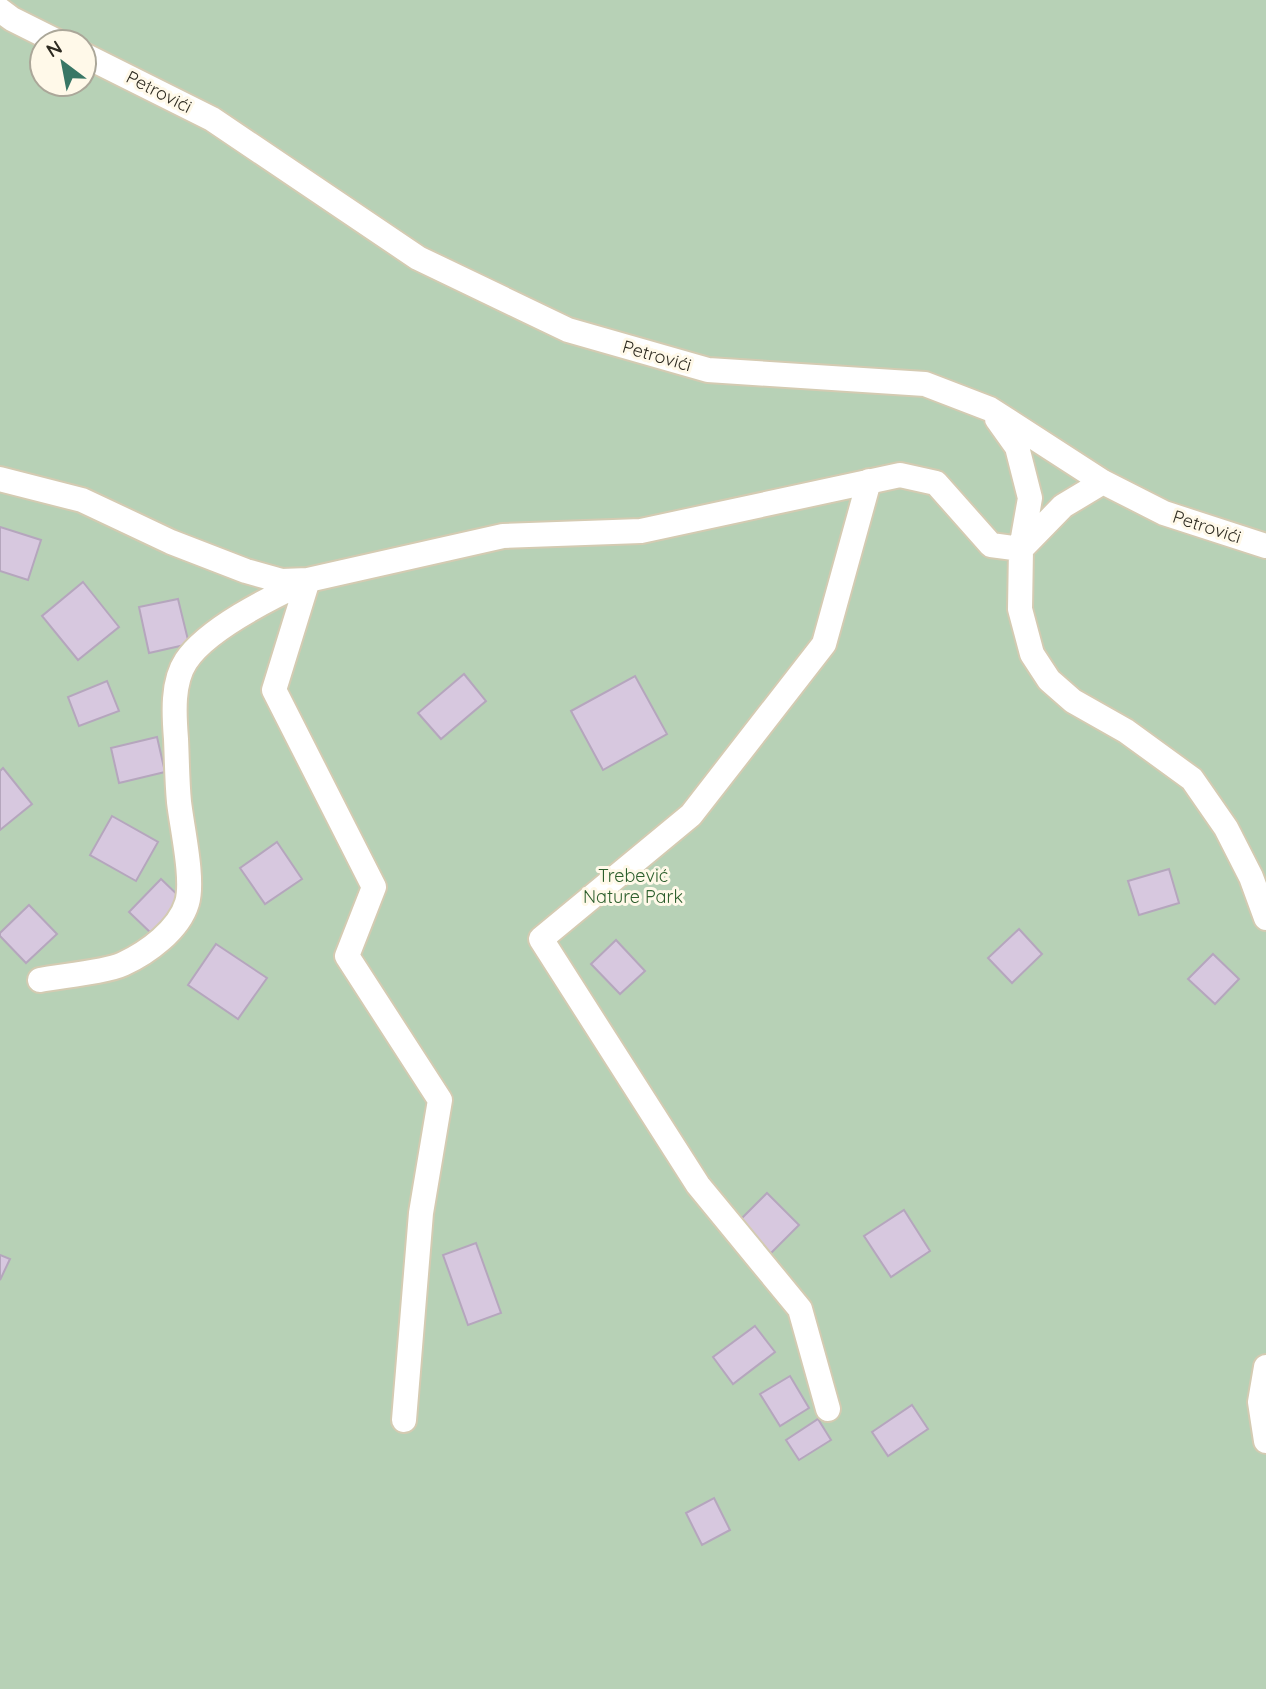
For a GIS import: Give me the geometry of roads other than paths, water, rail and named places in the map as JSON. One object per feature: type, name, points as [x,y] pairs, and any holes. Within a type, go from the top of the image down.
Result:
[{"type":"street","points":[[0,10],[30,28]]},
{"type":"street","name":"Petrovići","points":[[98,62],[212,119],[418,258],[568,330],[708,370],[925,384],[990,410],[1103,482],[1164,513],[1266,546]]},
{"type":"street","points":[[990,410],[1017,447],[1030,498],[1021,549],[1020,608],[1032,654],[1049,680],[1073,701],[1126,731],[1192,779],[1226,828],[1251,877],[1266,918]]},
{"type":"street","points":[[0,479],[82,500],[171,542],[246,571],[282,581],[308,580],[503,536],[641,531],[900,475],[936,483],[991,545],[1021,549]]},
{"type":"street","points":[[828,1409],[800,1310],[698,1185],[541,939],[691,815],[824,644],[869,481]]},
{"type":"street","points":[[1021,549],[1063,506],[1103,482]]},
{"type":"street","points":[[40,980],[122,965],[156,944],[179,920],[187,902],[188,883],[174,718],[178,676],[187,660],[204,642],[250,610],[308,580]]},
{"type":"street","points":[[308,580],[274,690],[374,887],[347,956],[440,1100],[421,1213],[404,1420]]},
{"type":"street","points":[[1266,1367],[1260,1402],[1266,1441]]},
{"type":"park label","name":"Trebević Nature Park","points":[[633,886]]}]
